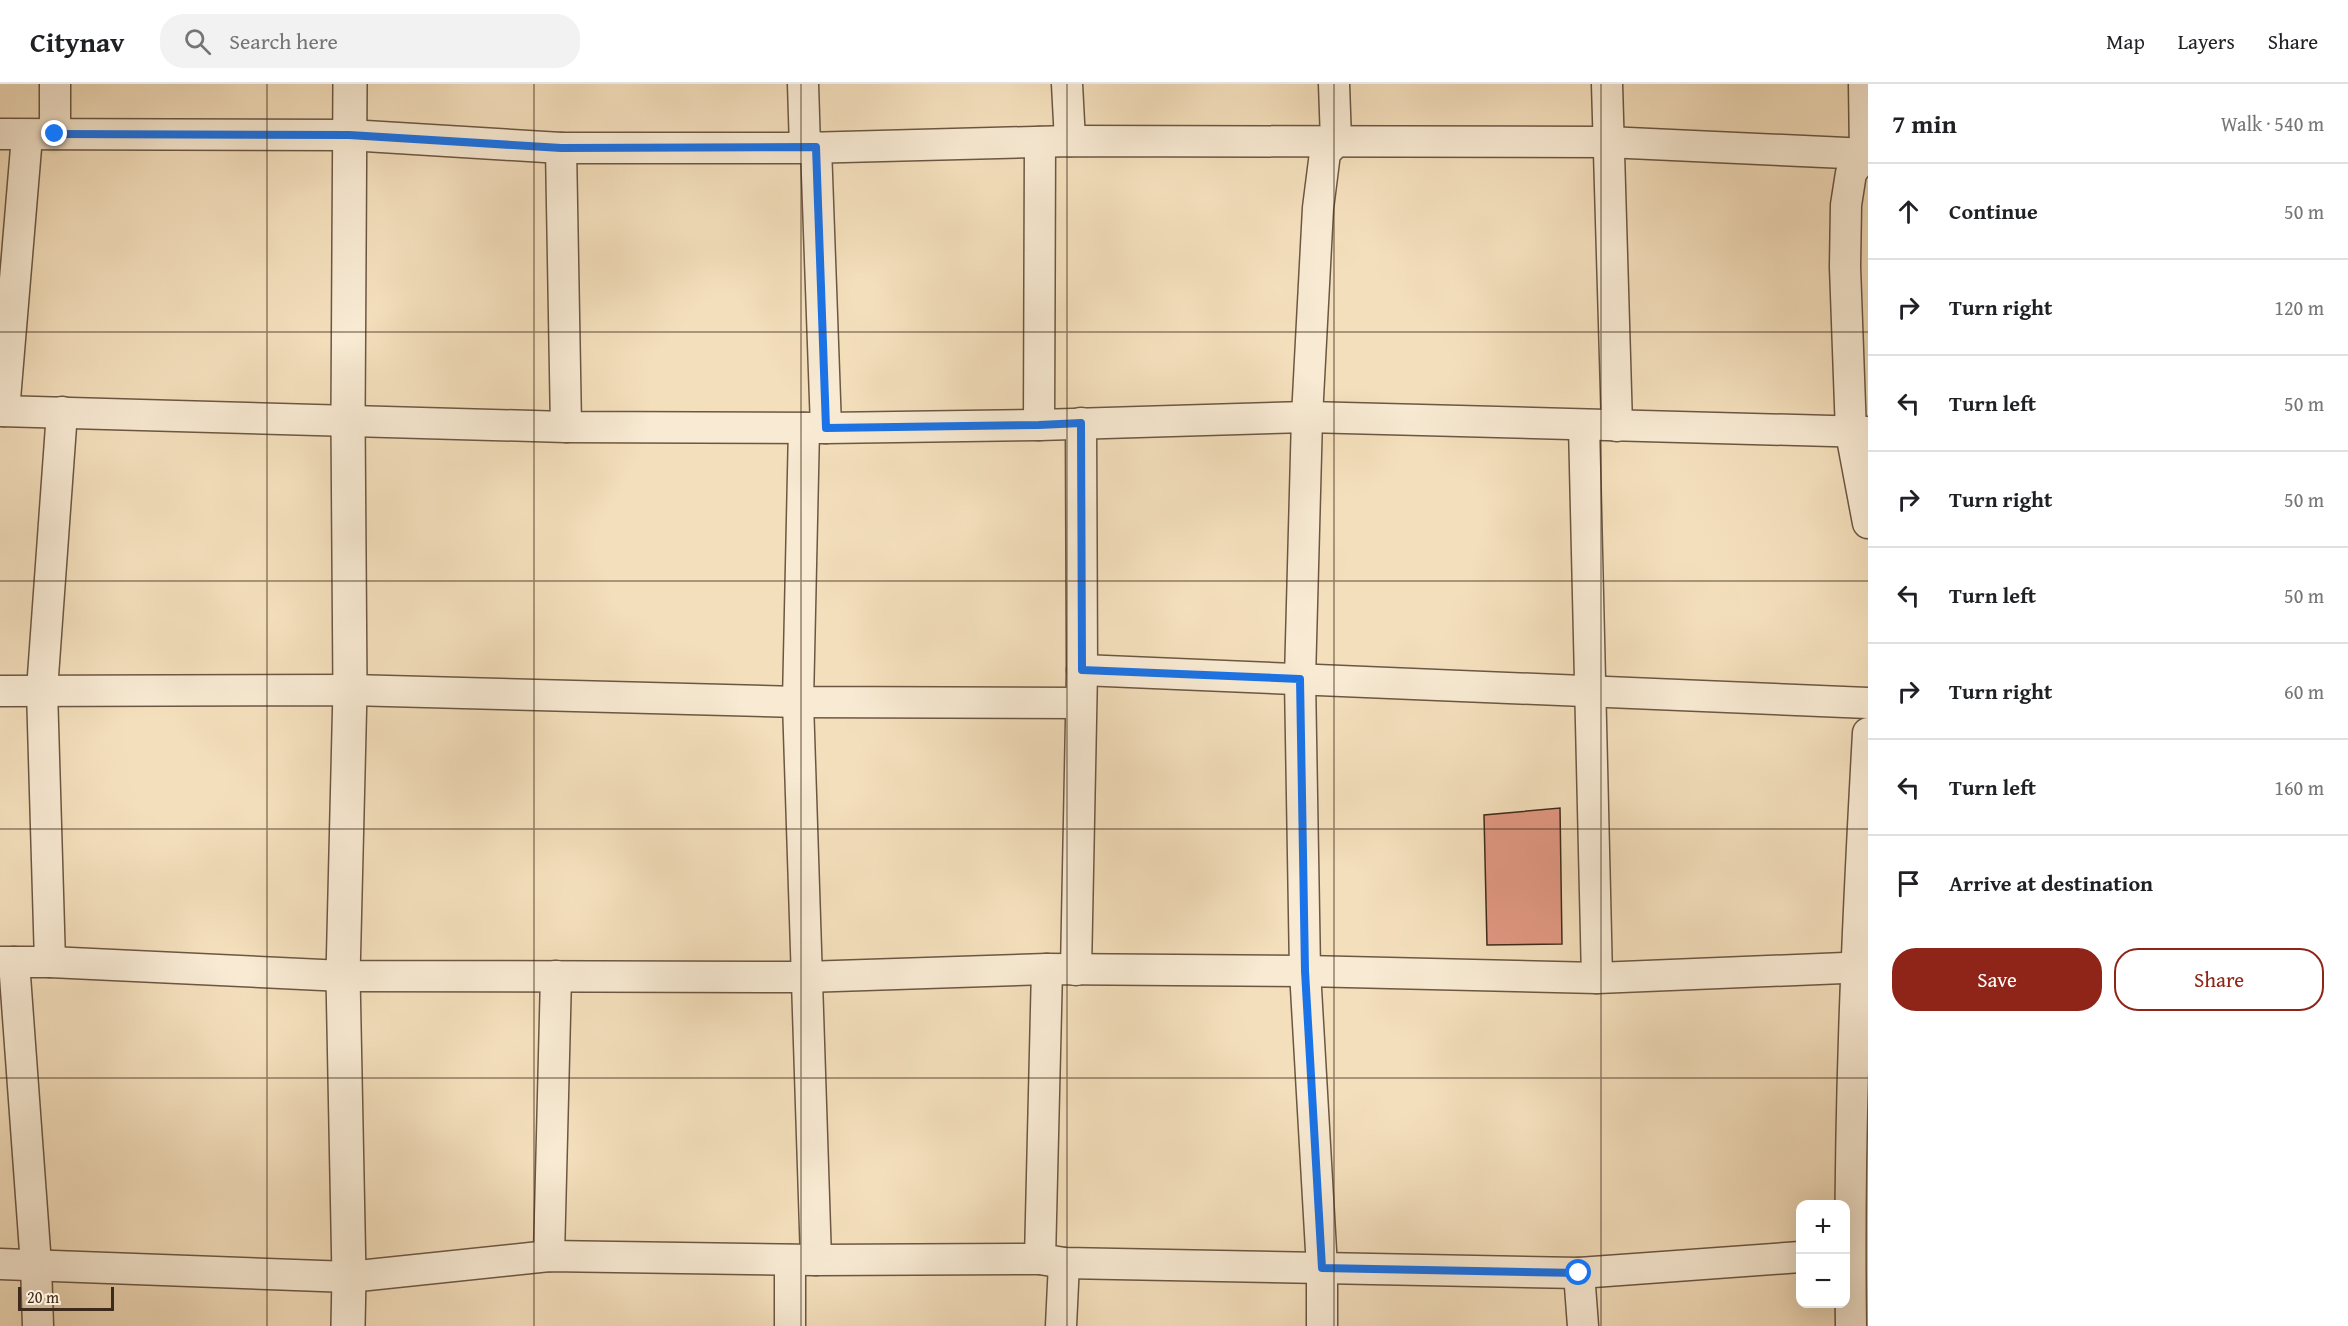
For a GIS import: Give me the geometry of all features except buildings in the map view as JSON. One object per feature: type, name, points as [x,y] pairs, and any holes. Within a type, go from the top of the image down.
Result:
[{"type":"street","points":[[55,84],[27,134],[2,411],[566,427],[815,428],[1039,425],[1307,417],[1860,433]]},
{"type":"street","points":[[348,1326],[343,976],[350,690],[348,420],[350,84]]},
{"type":"street","points":[[790,1326],[803,1260],[805,976],[798,702],[815,428],[811,147],[803,84]]},
{"type":"street","points":[[1067,84],[1070,141]]},
{"type":"street","points":[[1322,1326],[1322,1268],[1305,971],[1300,679],[1307,417],[1318,208],[1325,153],[1336,141],[1334,84]]},
{"type":"street","points":[[1607,84],[1617,426]]},
{"type":"street","points":[[1864,84],[1866,154],[1851,173],[1846,205],[1845,267],[1868,523]]},
{"type":"street","points":[[27,134],[349,135],[561,148],[811,147],[1070,141],[1607,142],[1866,154]]},
{"type":"street","points":[[1039,425],[1040,142]]},
{"type":"street","points":[[561,148],[566,427]]},
{"type":"street","points":[[51,962],[42,690],[62,412]]},
{"type":"street","points":[[1061,1326],[1052,1261],[1061,970],[1082,670],[1081,423]]},
{"type":"street","points":[[1584,425],[1597,978]]},
{"type":"street","points":[[1082,670],[1868,703]]},
{"type":"street","points":[[0,692],[350,690],[798,702],[1080,704]]},
{"type":"street","points":[[1851,1326],[1868,733]]},
{"type":"street","points":[[38,1326],[36,1264],[7,962],[51,962],[343,976],[805,976],[1061,970],[1305,971],[1597,978],[1862,966]]},
{"type":"street","points":[[549,1256],[556,976]]},
{"type":"street","points":[[0,1264],[349,1277],[549,1256],[1052,1261],[1579,1273],[1796,1257]]},
{"type":"street","points":[[1579,1273],[1583,1326]]},
{"type":"route","points":[[55,134],[349,135],[561,148],[816,147],[826,428],[1081,423],[1082,670],[1300,679],[1305,971],[1322,1268],[1579,1273]]}]
